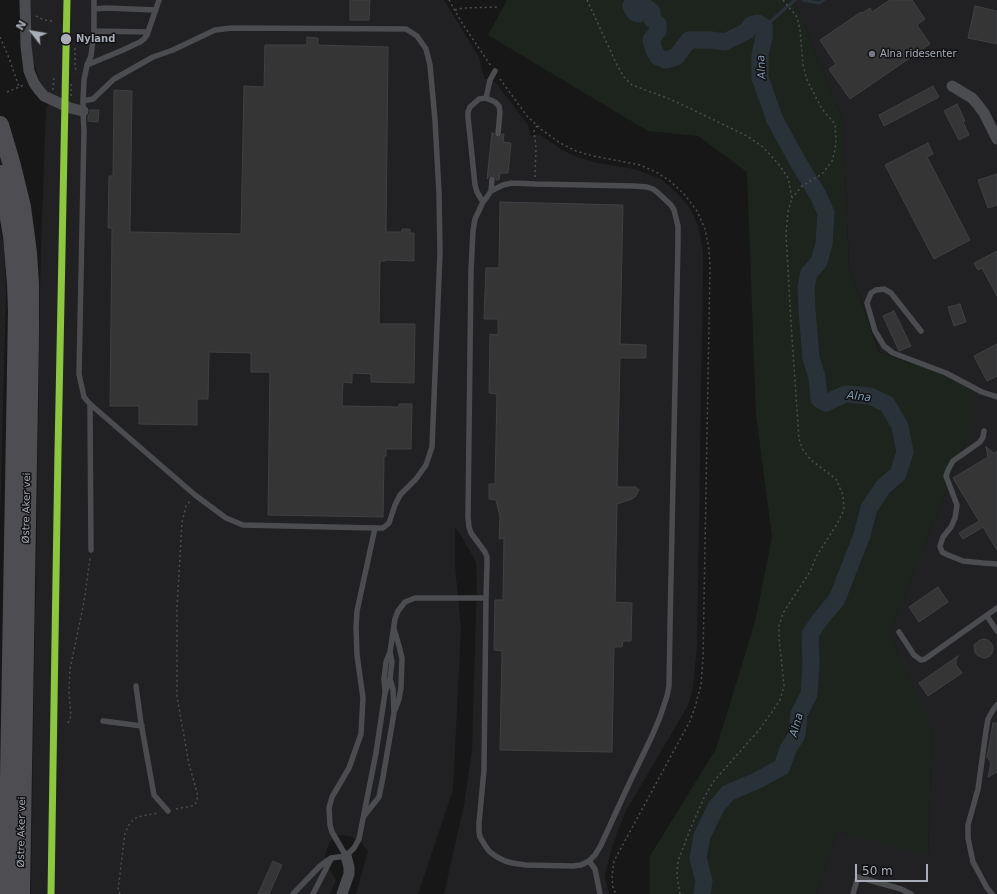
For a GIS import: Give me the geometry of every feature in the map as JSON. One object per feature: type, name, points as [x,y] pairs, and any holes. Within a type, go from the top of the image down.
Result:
[{"type":"highway","name":"Østre Aker vei","points":[[0,125],[22,207],[28,253],[30,284],[21,894]]},
{"type":"highway","name":"Østre Aker vei","points":[[0,174],[12,236],[17,311],[7,894]]},
{"type":"street","points":[[25,0],[26,46],[29,70],[34,83],[44,96],[70,108],[83,106]]},
{"type":"street","points":[[952,86],[972,98],[978,105],[997,139]]},
{"type":"street","points":[[342,894],[349,874],[346,856]]},
{"type":"lane","points":[[83,106],[93,99],[114,79],[153,57],[173,50],[215,30],[232,28],[406,29],[417,36],[426,49],[430,65],[439,193],[440,253],[432,447],[426,465],[416,480],[400,495],[395,504],[389,524],[383,528],[243,525],[226,518],[195,494],[90,404],[84,397],[79,374],[84,139],[83,106],[84,80],[87,65],[91,56],[94,31],[94,0]]},
{"type":"lane","points":[[87,65],[140,42],[147,35],[158,0]]},
{"type":"lane","points":[[94,9],[156,10]]},
{"type":"lane","points":[[94,31],[148,32]]},
{"type":"lane","points":[[486,98],[490,80],[495,71]]},
{"type":"lane","points":[[483,202],[475,185],[468,117],[470,107],[479,99],[486,98],[495,102],[499,106],[500,112],[498,134]]},
{"type":"lane","points":[[491,191],[492,179]]},
{"type":"lane","points":[[512,183],[634,186],[653,188],[671,205],[676,216],[678,226],[669,686],[660,717],[652,736],[601,845],[589,861],[581,865],[574,866],[526,865],[512,863],[497,857],[490,852],[480,837],[478,824],[484,770],[483,598],[487,557],[482,547],[471,533],[467,506],[471,270],[475,219],[483,202],[491,191],[503,185],[512,183]]},
{"type":"lane","points":[[921,331],[892,292],[884,289],[876,290],[871,293],[867,303],[875,330],[884,346],[893,353],[946,373],[982,392],[997,397]]},
{"type":"lane","points":[[90,404],[90,550]]},
{"type":"lane","points":[[984,431],[980,442],[953,461],[947,473],[946,476],[957,505],[955,518],[951,527],[943,537],[940,546],[942,552],[963,561],[997,564]]},
{"type":"lane","points":[[346,856],[332,832],[329,821],[329,808],[332,797],[349,768],[361,734],[363,698],[357,655],[357,611],[375,528]]},
{"type":"lane","points":[[385,693],[384,680],[386,662],[390,652],[396,615],[401,606],[409,600],[415,598],[483,598]]},
{"type":"lane","points":[[899,632],[914,655],[921,660],[925,659],[997,608]]},
{"type":"lane","points":[[987,616],[997,631]]},
{"type":"lane","points":[[393,627],[402,658],[402,675],[399,699],[394,713]]},
{"type":"lane","points":[[293,894],[320,866],[331,858],[346,856],[354,848],[359,839],[376,753],[385,693],[390,679],[392,662],[390,652]]},
{"type":"lane","points":[[364,817],[379,797],[388,754],[394,713],[393,689],[390,679]]},
{"type":"lane","points":[[136,686],[154,795],[168,811]]},
{"type":"lane","points":[[992,894],[986,888],[973,862],[968,838],[968,824],[978,789],[988,719],[997,705]]},
{"type":"lane","points":[[103,721],[142,726]]},
{"type":"lane","points":[[313,894],[331,858]]},
{"type":"lane","points":[[589,861],[595,869],[600,894]]},
{"type":"lane","points":[[853,894],[858,877],[902,889],[911,894]]},
{"type":"path","points":[[449,0],[475,43],[522,110],[537,126],[555,140],[580,153],[636,164],[652,170],[666,178],[684,194],[697,211],[705,229],[709,249],[702,679],[696,707],[690,721],[614,861],[612,876],[613,888],[616,894]]},
{"type":"path","points":[[587,0],[618,67],[632,86],[685,106],[747,136],[763,147],[780,166],[788,178],[792,198]]},
{"type":"path","points":[[680,894],[677,875],[678,861],[691,827],[713,782],[759,730],[780,700],[784,686],[779,626],[783,613],[804,582],[816,557],[844,510],[843,495],[836,479],[811,460],[803,450],[799,439],[786,234],[788,212],[792,198],[802,186],[822,174],[832,161],[836,139],[835,124],[822,108],[807,80],[803,65],[800,30],[797,17],[793,10],[783,0]]},
{"type":"path","points":[[454,10],[463,8],[498,7]]},
{"type":"path","points":[[25,14],[33,15],[44,20],[53,21]]},
{"type":"path","points":[[0,37],[19,87]]},
{"type":"path","points":[[74,49],[76,71],[80,78],[84,80]]},
{"type":"path","points":[[53,93],[54,76]]},
{"type":"path","points":[[71,82],[71,101]]},
{"type":"path","points":[[7,92],[34,83]]},
{"type":"path","points":[[535,184],[536,148],[534,131],[537,126]]},
{"type":"path","points":[[120,894],[118,890],[126,834],[130,823],[137,817],[192,806],[196,803],[198,796],[189,764],[177,697],[177,608],[182,522],[186,506],[195,494]]},
{"type":"path","points":[[68,724],[71,716],[69,692],[70,669],[84,602],[90,550]]},
{"type":"shaded area","name":"Nyland","points":[[30,0],[444,0],[479,57],[484,78],[495,82],[528,125],[531,136],[539,134],[564,151],[577,157],[597,163],[629,168],[661,179],[676,192],[690,208],[699,229],[703,252],[697,648],[693,686],[690,700],[686,709],[627,809],[617,833],[605,874],[609,894],[444,894],[464,805],[472,751],[477,579],[476,562],[461,535],[455,528],[455,566],[461,628],[453,790],[418,894],[356,894],[368,851],[360,842],[350,836],[339,835],[330,842],[325,854],[328,867],[336,880],[330,894],[31,894],[40,289],[46,108],[53,96],[48,93],[40,81],[32,57]]},
{"type":"shaded area","points":[[507,0],[794,0],[843,120],[849,267],[879,352],[974,384],[974,420],[890,633],[932,729],[928,856],[837,831],[816,894],[650,894],[650,856],[716,749],[755,622],[772,537],[756,414],[747,172],[698,136],[648,131],[488,35]]},
{"type":"shaded area","points":[[794,0],[997,0],[997,894],[816,894],[837,831],[928,855],[932,730],[890,633],[974,420],[974,384],[880,352],[849,267],[843,120]]},
{"type":"shaded area","points":[[0,229],[4,249],[6,291],[0,526]]},
{"type":"building","points":[[350,0],[370,0],[369,20],[350,20]]},
{"type":"building","name":"Alna ridesenter","points":[[890,0],[912,0],[925,19],[917,25],[930,44],[850,99],[829,69],[836,64],[820,40],[861,12],[862,13],[870,8],[872,12]]},
{"type":"building","points":[[975,6],[997,11],[997,44],[968,38]]},
{"type":"building","points":[[307,37],[318,38],[318,45],[388,47],[386,232],[402,232],[402,229],[410,229],[410,233],[414,233],[414,261],[380,261],[379,324],[415,324],[414,383],[371,382],[371,374],[352,373],[352,383],[343,382],[342,406],[399,407],[399,404],[412,404],[411,449],[386,449],[386,456],[384,456],[383,517],[268,515],[270,372],[251,372],[251,353],[209,352],[208,399],[197,399],[197,425],[139,424],[139,406],[110,406],[112,228],[108,228],[109,176],[113,176],[114,90],[132,91],[130,232],[241,234],[244,86],[264,87],[265,45],[307,45]]},
{"type":"building","points":[[933,86],[939,97],[884,126],[879,115]]},
{"type":"building","points":[[957,104],[965,121],[963,122],[969,135],[959,140],[944,111]]},
{"type":"building","points":[[90,110],[99,110],[98,122],[88,121]]},
{"type":"building","points":[[492,133],[494,133],[494,136],[497,138],[500,138],[502,134],[504,134],[503,142],[511,143],[508,173],[500,173],[499,180],[496,180],[496,177],[493,175],[490,175],[487,179]]},
{"type":"building","points":[[928,143],[933,154],[927,157],[970,240],[934,259],[885,165]]},
{"type":"building","points":[[997,174],[997,205],[988,208],[978,180]]},
{"type":"building","points":[[500,202],[623,205],[620,344],[646,345],[646,358],[620,358],[617,487],[636,487],[636,489],[639,489],[636,496],[632,499],[617,504],[615,602],[632,603],[631,641],[623,641],[622,647],[614,647],[612,752],[500,750],[502,651],[494,650],[495,600],[503,600],[504,538],[499,539],[500,517],[496,500],[489,499],[489,484],[495,484],[497,394],[489,393],[490,334],[498,335],[498,319],[484,319],[486,268],[499,268]]},
{"type":"building","points":[[997,251],[997,296],[982,268],[978,270],[974,263]]},
{"type":"building","points":[[960,304],[966,322],[954,326],[948,307]]},
{"type":"building","points":[[894,311],[911,346],[899,351],[883,316]]},
{"type":"building","points":[[997,344],[997,376],[987,381],[974,356]]},
{"type":"building","points":[[986,447],[994,453],[997,451],[997,550],[983,527],[963,539],[959,533],[979,521],[953,478],[988,457]]},
{"type":"building","points":[[938,587],[948,602],[919,622],[909,607]]},
{"type":"building","points":[[980,640],[988,640],[993,646],[992,653],[986,658],[977,655],[974,645]]},
{"type":"building","points":[[958,656],[956,665],[962,673],[928,696],[919,683]]},
{"type":"building","points":[[993,723],[997,723],[997,772],[988,777],[991,763],[987,757]]},
{"type":"building","points":[[273,861],[282,865],[269,894],[258,894]]},
{"type":"waterway","name":"Alna","points":[[636,0],[631,6],[635,13],[638,14],[646,7],[652,12],[652,19],[658,24],[658,31],[651,40],[658,57],[666,60],[676,57],[689,40],[711,40],[725,42],[747,31],[751,25],[758,23],[764,27],[764,37],[760,55],[760,78],[775,120],[818,195],[826,213],[824,244],[819,262],[809,273],[806,287],[811,358],[817,377],[819,399],[826,403],[845,394],[870,396],[887,404],[900,426],[905,452],[898,474],[883,487],[869,508],[862,535],[837,599],[810,634],[811,664],[809,694],[799,714],[797,735],[788,749],[782,767],[756,781],[728,793],[716,807],[702,836],[698,858],[704,881],[702,894]]},
{"type":"waterway","points":[[764,27],[795,0]]},
{"type":"waterway","points":[[803,0],[819,3],[824,0]]},
{"type":"transit line","points":[[51,894],[67,0]]},
{"type":"place","name":"Nyland","points":[[66,39]]},
{"type":"place","name":"Alna ridesenter","points":[[872,54]]}]
